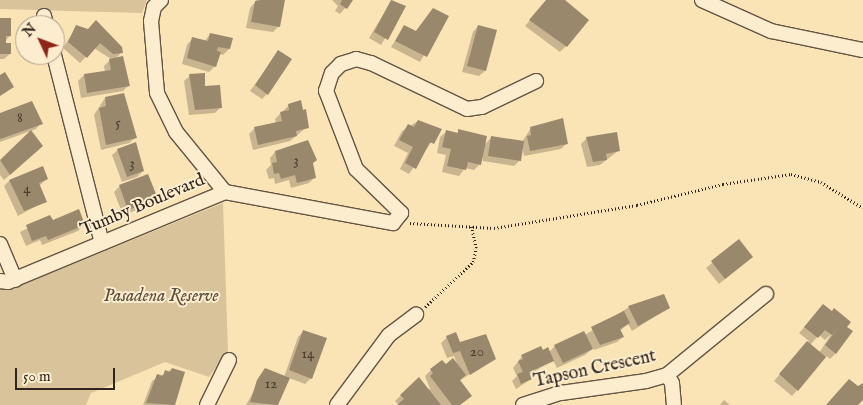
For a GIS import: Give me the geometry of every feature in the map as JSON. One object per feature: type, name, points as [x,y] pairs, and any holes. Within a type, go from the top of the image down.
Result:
[{"type":"street","points":[[162,0],[154,8],[151,21],[157,93],[176,132],[225,192]]},
{"type":"street","points":[[702,0],[771,30],[863,50]]},
{"type":"street","points":[[393,222],[401,213],[356,169],[345,145],[326,91],[332,73],[341,64],[356,59],[467,109],[482,107],[536,81]]},
{"type":"street","points":[[57,65],[102,243]]},
{"type":"street","name":"Tumby Boulevard","points":[[0,281],[14,280],[225,192],[393,222]]},
{"type":"street","points":[[0,244],[14,280]]},
{"type":"street","name":"Tapson Crescent","points":[[523,405],[561,393],[646,381],[667,375],[766,294]]},
{"type":"street","points":[[337,405],[389,335],[416,315]]},
{"type":"street","points":[[207,405],[229,360]]},
{"type":"street","points":[[667,375],[672,383],[674,405]]},
{"type":"path","points":[[393,222],[494,228],[638,205],[723,184],[791,174],[821,182],[863,208]]},
{"type":"path","points":[[416,315],[473,262],[476,248],[471,227]]},
{"type":"green space","points":[[0,0],[147,0],[142,13],[0,9]]},
{"type":"green space","name":"Pasadena Reserve","points":[[223,203],[228,351],[209,377],[165,362],[91,393],[86,405],[0,405],[0,287],[12,289]]},
{"type":"building","points":[[285,0],[280,27],[251,22],[255,1]]},
{"type":"building","points":[[342,0],[353,0],[347,9],[340,4]]},
{"type":"building","points":[[391,0],[406,6],[388,40],[374,32]]},
{"type":"building","points":[[546,0],[565,0],[589,20],[567,47],[529,20]]},
{"type":"building","points":[[433,8],[449,16],[427,57],[395,41],[404,25],[416,31]]},
{"type":"building","points":[[0,18],[11,18],[11,36],[6,36],[6,43],[11,43],[11,54],[0,54]]},
{"type":"building","points":[[96,20],[122,47],[123,53],[113,54],[100,43],[87,58],[68,42],[76,25],[88,29]]},
{"type":"building","points":[[478,25],[497,30],[486,71],[467,66]]},
{"type":"building","points":[[210,33],[233,38],[230,49],[218,47],[217,51],[221,52],[216,67],[187,58],[192,37],[208,41]]},
{"type":"building","points":[[278,50],[292,59],[268,95],[255,85]]},
{"type":"building","points":[[123,56],[130,86],[87,93],[84,74],[111,70],[109,59]]},
{"type":"building","points":[[5,72],[14,87],[0,96],[0,75]]},
{"type":"building","points":[[205,73],[205,86],[220,85],[222,108],[195,110],[189,74]]},
{"type":"building","points":[[124,93],[137,138],[106,145],[99,108],[106,106],[105,97]]},
{"type":"building","points":[[301,100],[303,110],[306,109],[309,128],[296,131],[297,136],[258,145],[254,127],[282,121],[280,112],[289,110],[288,104]]},
{"type":"building","points":[[32,101],[43,124],[0,139],[0,113]]},
{"type":"building","points":[[563,118],[568,144],[530,151],[527,136],[531,135],[530,127]]},
{"type":"building","points":[[418,120],[442,129],[434,144],[430,142],[416,169],[405,163],[413,147],[399,140],[408,124],[414,127]]},
{"type":"building","points":[[458,129],[487,136],[481,165],[468,162],[466,170],[447,166],[451,149],[442,147],[446,130],[458,133]]},
{"type":"building","points":[[31,130],[43,146],[10,175],[0,160]]},
{"type":"building","points":[[617,132],[620,151],[606,154],[607,160],[593,162],[586,137]]},
{"type":"building","points":[[491,136],[524,141],[521,161],[488,156]]},
{"type":"building","points":[[308,140],[317,160],[313,163],[316,178],[297,183],[295,175],[281,179],[279,173],[274,174],[272,163],[277,162],[275,151]]},
{"type":"building","points":[[136,142],[144,171],[127,177],[117,149]]},
{"type":"building","points":[[43,166],[48,179],[39,183],[47,202],[24,211],[9,180]]},
{"type":"building","points":[[148,174],[158,199],[128,210],[119,185]]},
{"type":"building","points":[[79,209],[85,225],[48,240],[46,236],[32,241],[26,225],[50,215],[53,220]]},
{"type":"building","points":[[739,239],[753,257],[725,279],[711,261]]},
{"type":"building","points":[[664,294],[670,308],[638,326],[628,306]]},
{"type":"building","points":[[823,304],[832,311],[834,308],[851,322],[847,327],[853,331],[836,354],[825,345],[840,325],[832,335],[825,330],[818,338],[804,327]]},
{"type":"building","points":[[624,311],[630,323],[620,329],[624,337],[600,345],[591,327]]},
{"type":"building","points":[[303,330],[327,338],[312,379],[289,370]]},
{"type":"building","points":[[584,331],[593,349],[563,363],[554,345]]},
{"type":"building","points":[[456,332],[460,342],[486,334],[496,359],[470,375],[460,351],[453,353],[446,336]]},
{"type":"building","points":[[807,341],[826,357],[798,391],[779,374]]},
{"type":"building","points":[[541,346],[543,350],[548,347],[554,361],[529,372],[532,379],[521,384],[517,374],[523,372],[518,361],[523,359],[521,355]]},
{"type":"building","points":[[453,358],[466,375],[460,380],[472,396],[460,405],[452,405],[430,376],[433,373],[430,369],[442,360],[446,364]]},
{"type":"building","points":[[172,368],[185,372],[175,405],[146,403],[157,374],[163,376],[165,370],[170,372]]},
{"type":"building","points":[[265,368],[290,378],[278,405],[250,402],[257,380]]},
{"type":"building","points":[[419,377],[441,405],[397,405],[404,399],[400,395]]},
{"type":"building","points":[[849,379],[858,386],[863,383],[863,400],[858,405],[826,405]]}]
